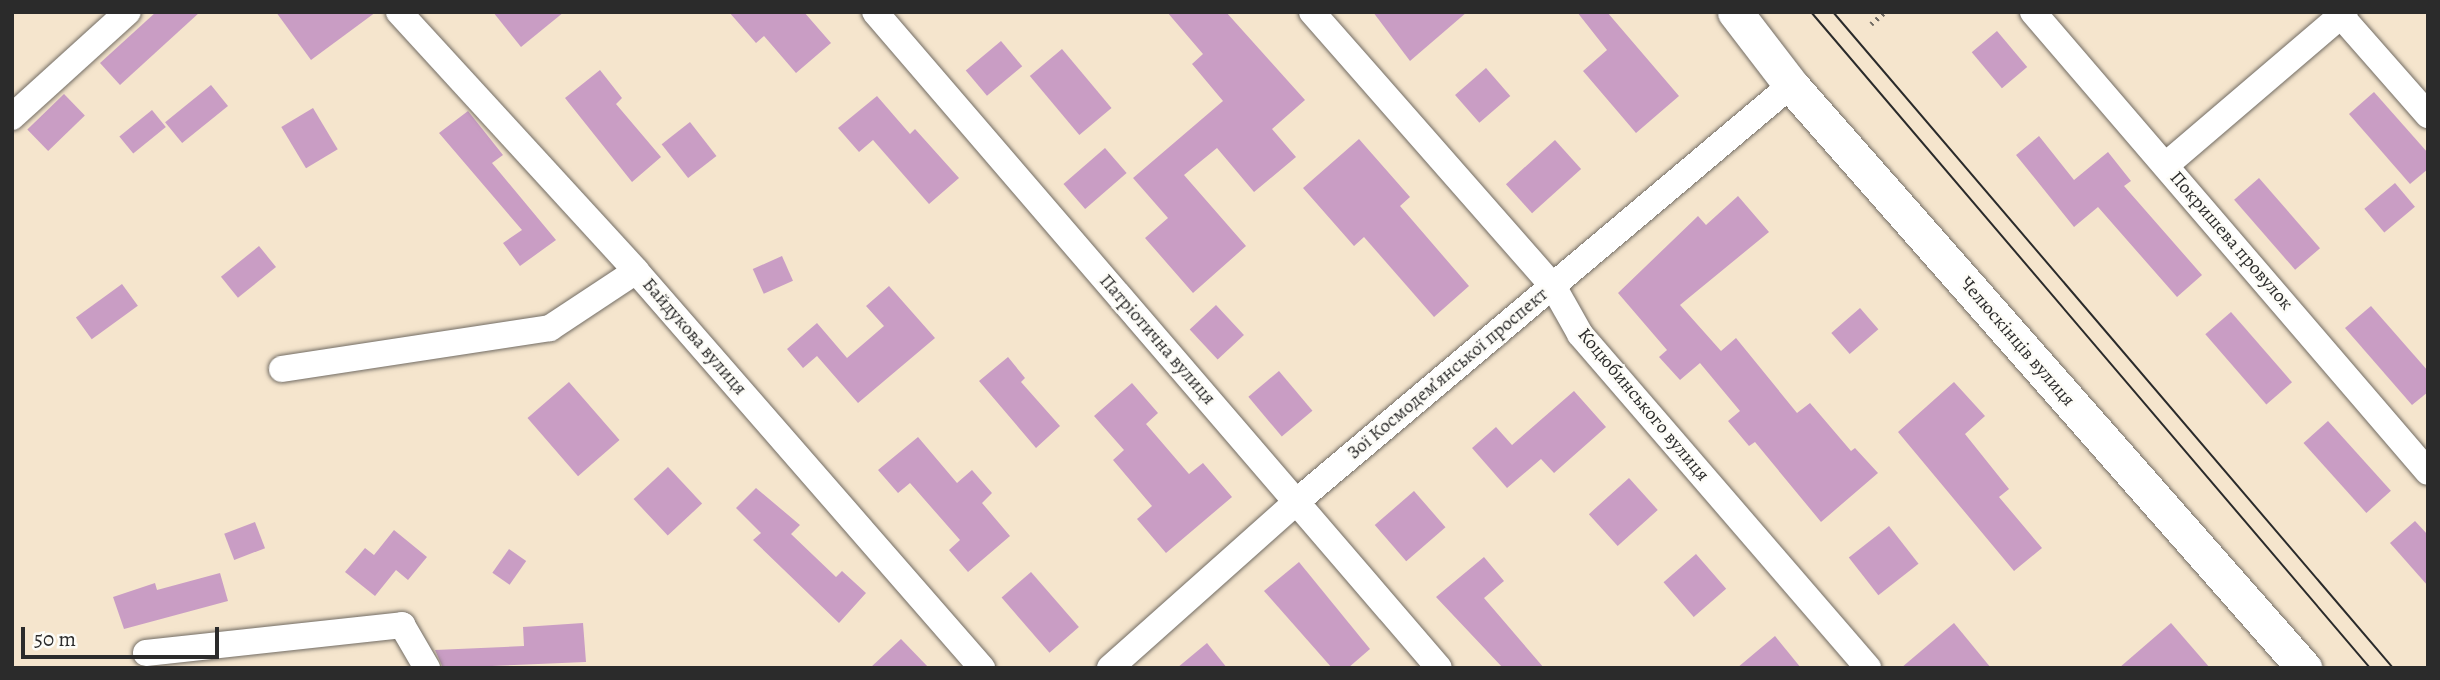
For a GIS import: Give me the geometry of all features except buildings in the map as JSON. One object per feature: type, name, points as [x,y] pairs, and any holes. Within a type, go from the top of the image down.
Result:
[{"type":"main road","name":"Челюскінців вулиця","points":[[1735,12],[1791,85],[2304,668]]},
{"type":"street","points":[[12,117],[128,12]]},
{"type":"street","name":"Байдукова вулиця","points":[[399,12],[636,271],[982,668]]},
{"type":"street","name":"Патріотична вулиця","points":[[875,12],[1438,668]]},
{"type":"street","name":"Коцюбинського вулиця","points":[[1312,12],[1553,286],[1580,334],[1868,668]]},
{"type":"street","name":"Покришева провулок","points":[[2033,12],[2428,472]]},
{"type":"street","points":[[2166,165],[2343,14],[2428,115]]},
{"type":"street","name":"Зої Космодем’янської проспект","points":[[1110,668],[1296,502],[1791,85]]},
{"type":"street","points":[[282,369],[550,328],[636,271]]},
{"type":"street","points":[[146,653],[402,625],[426,668]]},
{"type":"path","points":[[1871,24],[1885,12]]},
{"type":"tram line","points":[[1811,12],[2370,668]]},
{"type":"tram line","points":[[1833,12],[2393,668]]}]
